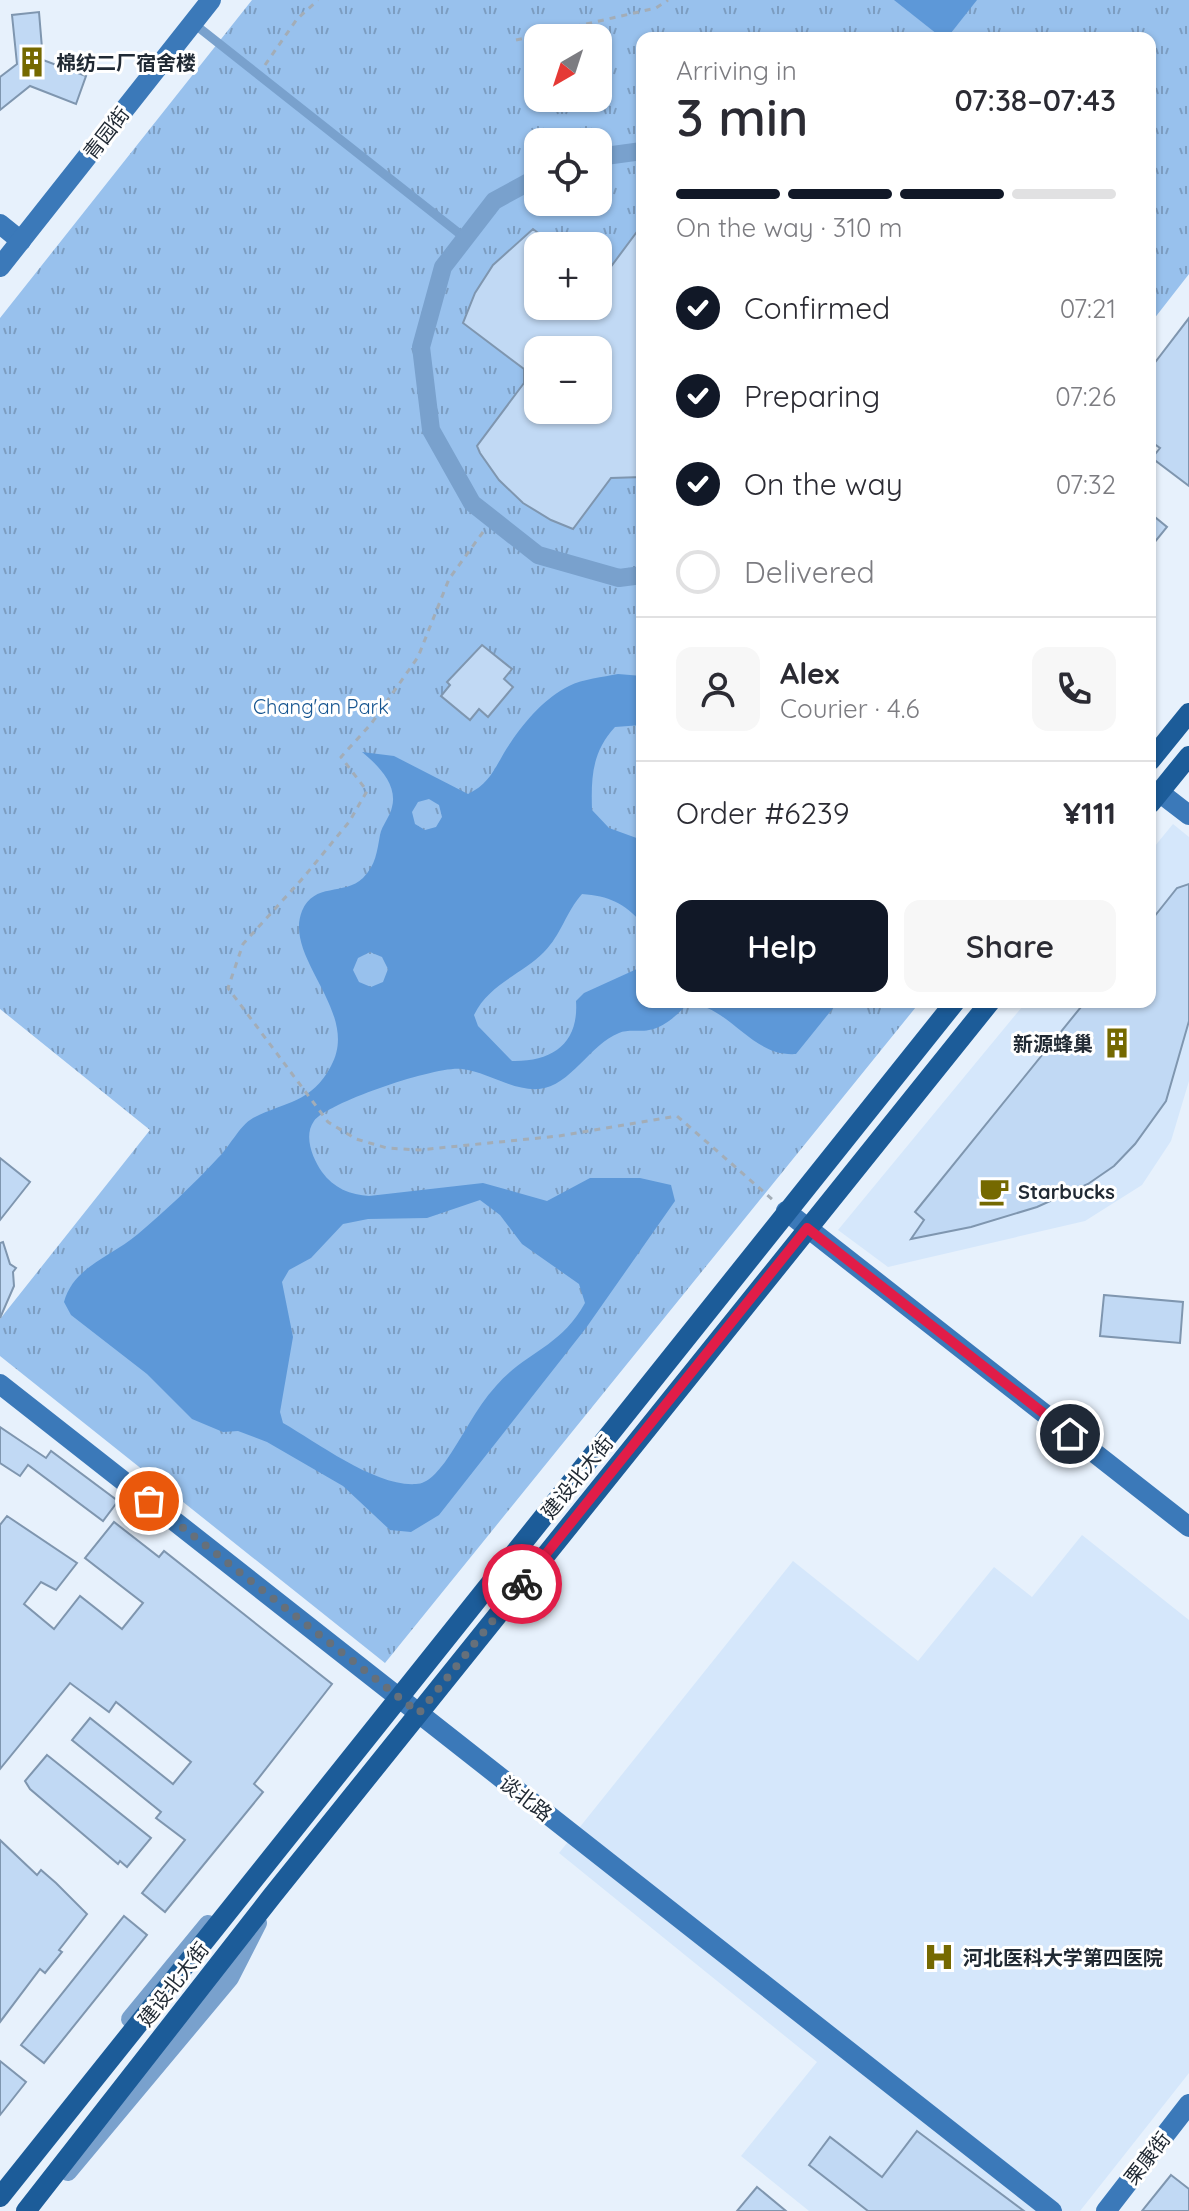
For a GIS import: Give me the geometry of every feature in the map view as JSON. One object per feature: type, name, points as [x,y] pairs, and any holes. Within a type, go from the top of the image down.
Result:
[{"type":"main road","points":[[1156,754],[1189,713]]},
{"type":"main road","points":[[1156,797],[1189,756]]},
{"type":"main road","name":"建设北大街","points":[[0,2197],[397,1696],[950,1008]]},
{"type":"main road","name":"建设北大街","points":[[26,2211],[272,1896],[985,1008]]},
{"type":"street","name":"青园街","points":[[0,267],[211,0]]},
{"type":"street","points":[[612,155],[636,152]]},
{"type":"street","points":[[524,185],[494,201],[443,267],[421,347],[431,430],[472,503],[538,555],[619,578],[636,576]]},
{"type":"street","points":[[0,224],[21,241]]},
{"type":"street","points":[[1156,798],[1189,815]]},
{"type":"street","points":[[786,1211],[1189,1527]]},
{"type":"street","name":"谈北路","points":[[0,1384],[1052,2211]]},
{"type":"street","points":[[0,2185],[187,1946],[251,1879]]},
{"type":"street","points":[[36,2211],[230,1978],[272,1896]]},
{"type":"street","name":"栗康街","points":[[1106,2211],[1189,2104]]},
{"type":"lane","points":[[193,23],[465,238]]},
{"type":"path","points":[[258,74],[297,19],[318,0]]},
{"type":"path","points":[[516,40],[656,8],[668,0]]},
{"type":"path","points":[[492,520],[449,579],[418,657],[371,724],[341,757],[367,791],[340,833],[243,944],[228,988],[328,1122],[356,1139],[387,1148],[419,1150],[559,1136],[677,1116],[786,1211]]},
{"type":"shaded area","points":[[894,0],[977,0],[952,32],[934,32]]},
{"type":"shaded area","points":[[618,674],[636,676],[636,725],[615,727],[607,736],[597,756],[592,810],[609,828],[636,838],[636,917],[615,902],[582,894],[544,952],[488,995],[474,1015],[478,1026],[512,1061],[551,1054],[568,1039],[576,1016],[576,1001],[584,993],[636,969],[636,1008],[684,1008],[661,1026],[645,1031],[622,1032],[609,1038],[571,1073],[550,1086],[529,1089],[462,1069],[431,1073],[361,1095],[323,1113],[314,1121],[309,1140],[326,1178],[343,1190],[356,1194],[369,1196],[483,1183],[547,1201],[590,1178],[640,1178],[671,1185],[675,1201],[586,1328],[439,1515],[411,1532],[390,1530],[343,1486],[267,1442],[238,1431],[223,1432],[192,1419],[147,1374],[71,1315],[64,1302],[76,1279],[169,1207],[248,1122],[306,1094],[331,1066],[338,1046],[336,1026],[303,947],[299,929],[307,902],[314,896],[347,887],[363,878],[375,858],[393,799],[385,776],[362,752],[394,756],[468,794],[489,778],[537,710],[560,691],[587,680]],"holes":[[[429,799],[439,805],[442,817],[436,827],[425,830],[415,824],[412,812],[418,802]],[[370,952],[382,957],[388,969],[383,982],[371,987],[359,982],[353,970],[358,958]],[[480,1200],[500,1215],[522,1244],[579,1284],[585,1303],[565,1330],[496,1386],[445,1462],[425,1482],[400,1483],[383,1479],[283,1423],[280,1412],[293,1337],[282,1282],[289,1270],[311,1258],[343,1224],[368,1219],[427,1218]]]},
{"type":"shaded area","name":"新源蜂巢","points":[[1173,824],[1189,837],[1189,1081],[1171,1141],[1142,1185],[1085,1221],[888,1267],[838,1230],[1021,1008],[1156,1008],[1156,845]]},
{"type":"shaded area","points":[[708,1008],[833,1008],[796,1054],[766,1048]]},
{"type":"shaded area","name":"河北医科大学第四医院","points":[[1082,1535],[1189,1620],[1189,2073],[1080,2211],[809,2211],[741,2156],[817,2062],[559,1853],[793,1561],[918,1661],[994,1567],[1032,1597]]},
{"type":"green space","name":"Chang'an Park","points":[[252,0],[1189,0],[1189,274],[1156,316],[1156,32],[636,32],[636,1008],[915,1008],[385,1663],[0,1356],[0,1319],[150,1130],[0,1009],[0,318]]},
{"type":"building","name":"棉纺二厂宿舍楼","points":[[39,12],[43,60],[86,76],[76,104],[30,86],[0,110],[0,77],[17,64],[12,15]]},
{"type":"building","points":[[636,233],[636,477],[611,478],[573,529],[523,503],[499,480],[477,446],[524,383],[524,424],[612,424],[612,336],[524,336],[524,369],[463,323],[475,293],[493,265],[524,237],[524,320],[612,320],[612,265]]},
{"type":"building","points":[[1189,318],[1189,486],[1156,461],[1160,448],[1156,445],[1156,361]]},
{"type":"building","points":[[1156,518],[1167,527],[1156,541]]},
{"type":"building","points":[[482,645],[512,669],[504,679],[513,687],[488,717],[479,709],[470,720],[441,696],[450,685],[447,682]]},
{"type":"building","name":"新源蜂巢","points":[[1189,884],[1189,1021],[1166,1101],[1135,1144],[1114,1166],[1088,1184],[1037,1207],[971,1227],[911,1239],[924,1220],[915,1212],[1080,1008],[1156,1008],[1156,914],[1177,888]]},
{"type":"building","points":[[0,1158],[30,1182],[0,1220]]},
{"type":"building","points":[[3,1242],[10,1264],[16,1268],[13,1272],[14,1286],[0,1318],[0,1243]]},
{"type":"building","points":[[1104,1295],[1183,1302],[1180,1343],[1100,1336]]},
{"type":"building","points":[[0,1427],[46,1458],[51,1451],[118,1501],[103,1521],[28,1465],[20,1476],[0,1463]]},
{"type":"building","points":[[7,1516],[77,1563],[56,1590],[41,1582],[24,1604],[54,1629],[80,1596],[122,1629],[143,1603],[85,1558],[114,1522],[159,1557],[164,1551],[332,1684],[254,1784],[263,1792],[165,1912],[142,1893],[185,1840],[156,1818],[161,1812],[72,1740],[90,1718],[173,1784],[191,1762],[116,1702],[109,1712],[70,1683],[0,1769],[0,1525]]},
{"type":"building","points":[[47,1755],[151,1838],[127,1867],[120,1861],[118,1864],[30,1789],[25,1781]]},
{"type":"building","points":[[0,1840],[37,1875],[41,1870],[87,1914],[59,1950],[62,1952],[45,1973],[40,1969],[0,2022]]},
{"type":"building","points":[[124,1916],[147,1935],[44,2063],[21,2045]]},
{"type":"building","points":[[0,2061],[26,2082],[0,2115]]},
{"type":"building","points":[[917,2131],[1024,2211],[868,2211],[809,2165],[830,2137],[882,2177]]},
{"type":"building","points":[[1171,2175],[1189,2189],[1189,2211],[1142,2211]]},
{"type":"building","points":[[757,2187],[786,2211],[737,2211]]},
{"type":"way so far","points":[[149,1501],[419,1713],[522,1584]]},
{"type":"place","name":"棉纺二厂宿舍楼","points":[[32,62]]},
{"type":"place","name":"新源蜂巢","points":[[1117,1043]]},
{"type":"place","name":"Starbucks","points":[[994,1191]]},
{"type":"place","name":"河北医科大学第四医院","points":[[939,1957]]},
{"type":"route","points":[[522,1584],[807,1228],[1070,1434]]}]
